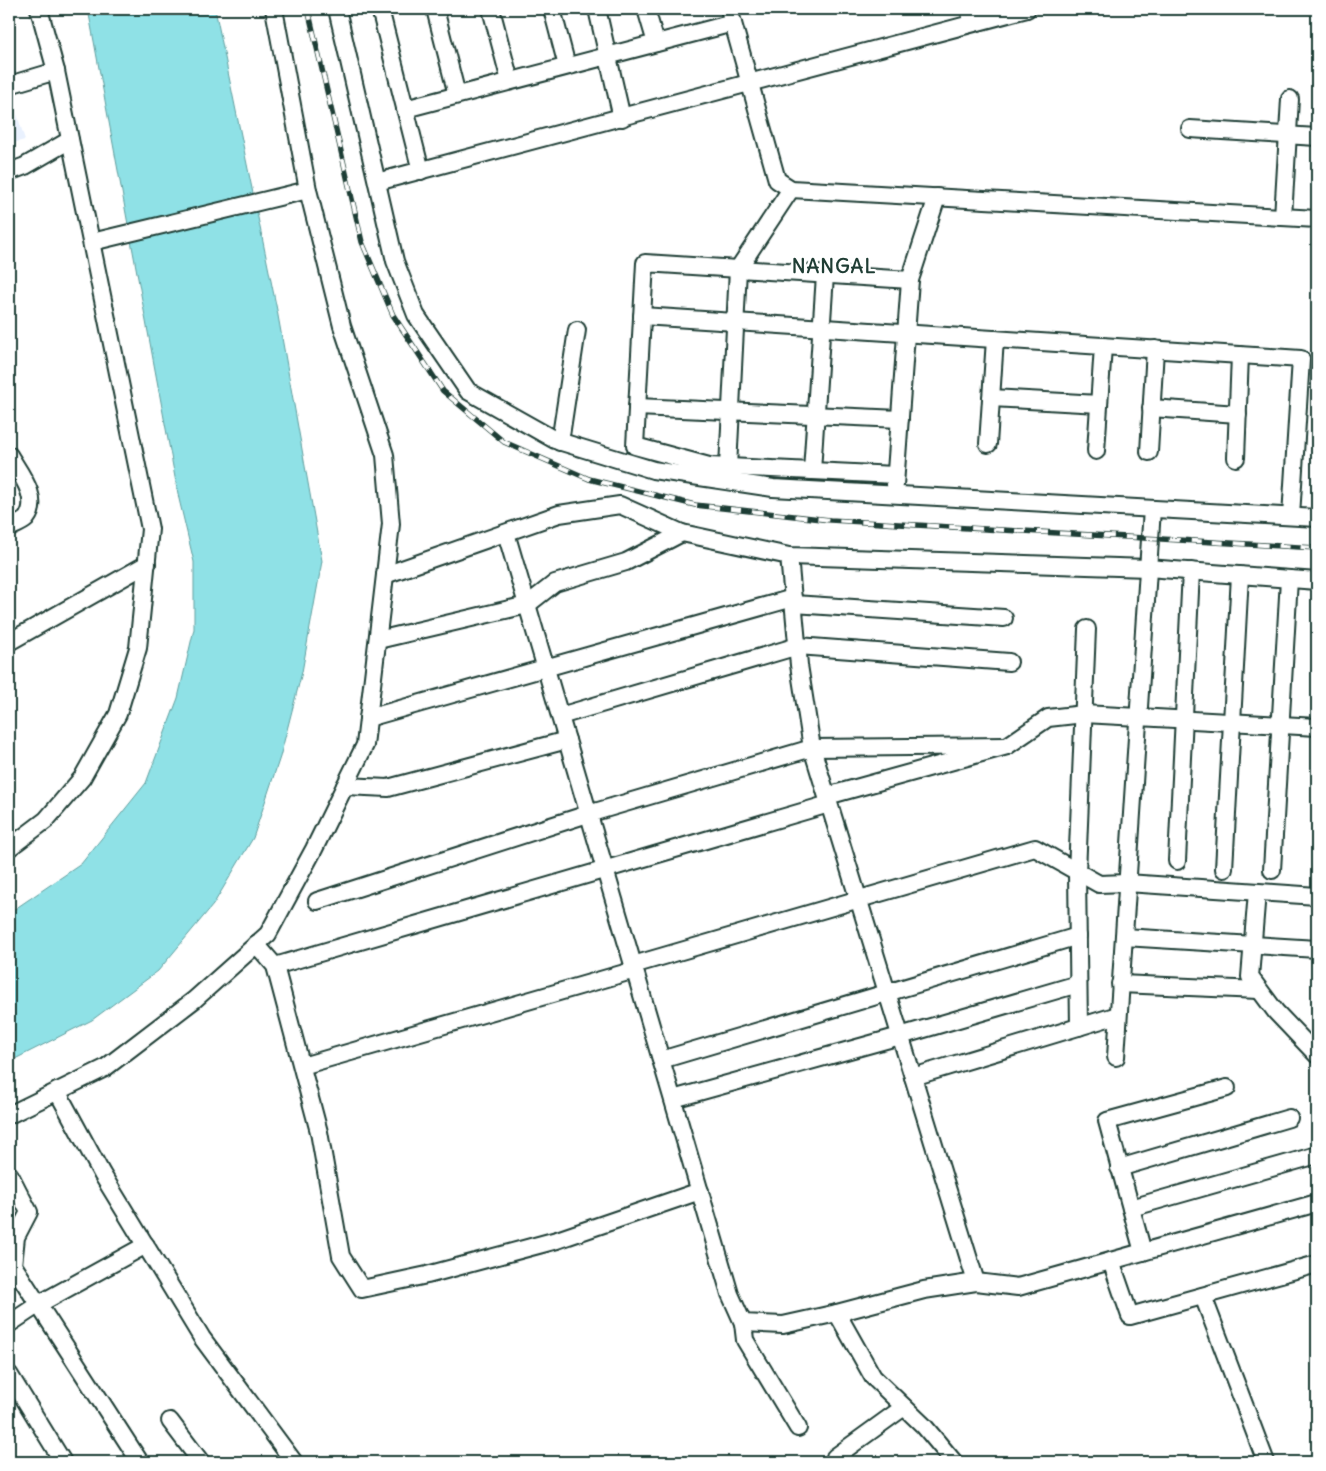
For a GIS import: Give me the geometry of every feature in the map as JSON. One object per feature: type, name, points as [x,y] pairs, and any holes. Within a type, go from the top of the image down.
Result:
[{"type":"street","points":[[9,848],[46,820],[82,778],[118,714],[138,648],[150,529],[56,71],[40,9]]},
{"type":"street","points":[[9,1115],[105,1068],[194,1000],[268,934],[314,849],[365,745],[391,524],[385,455],[342,326],[308,190],[274,9]]},
{"type":"street","points":[[337,9],[395,261],[416,315],[468,391],[560,442],[653,470],[774,488],[1317,518]]},
{"type":"street","points":[[380,9],[421,171]]},
{"type":"street","points":[[435,9],[457,95]]},
{"type":"street","points":[[491,9],[510,82]]},
{"type":"street","points":[[552,9],[567,66]]},
{"type":"street","points":[[597,9],[622,118]]},
{"type":"street","points":[[646,9],[656,43]]},
{"type":"street","points":[[377,182],[750,83],[971,16],[1027,9]]},
{"type":"street","points":[[405,109],[656,43],[731,16],[777,180],[791,189],[1317,219]]},
{"type":"street","points":[[9,84],[56,71]]},
{"type":"street","points":[[1283,217],[1290,99]]},
{"type":"street","points":[[1190,129],[1317,137]]},
{"type":"street","points":[[9,172],[25,166],[70,140]]},
{"type":"street","points":[[728,467],[738,269],[791,189]]},
{"type":"street","points":[[92,242],[308,190]]},
{"type":"street","points":[[894,495],[910,280],[938,197]]},
{"type":"street","points":[[896,475],[709,466],[634,446],[645,263],[910,280]]},
{"type":"street","points":[[812,471],[825,274]]},
{"type":"street","points":[[642,316],[1301,358],[1291,516]]},
{"type":"street","points":[[560,442],[577,330]]},
{"type":"street","points":[[988,444],[995,339]]},
{"type":"street","points":[[1096,451],[1102,346]]},
{"type":"street","points":[[1149,452],[1155,349]]},
{"type":"street","points":[[1236,458],[1240,355]]},
{"type":"street","points":[[991,398],[1099,404]]},
{"type":"street","points":[[637,407],[900,419]]},
{"type":"street","points":[[1151,408],[1238,414]]},
{"type":"street","points":[[9,454],[30,491],[31,505],[26,519],[9,528]]},
{"type":"street","points":[[385,574],[559,514],[620,506],[682,533],[789,556],[1148,568],[1317,581]]},
{"type":"street","points":[[1116,1057],[1152,509]]},
{"type":"street","points":[[506,533],[730,1294],[743,1323],[746,1340],[798,1428]]},
{"type":"street","points":[[378,640],[527,605],[554,583],[626,562],[682,533]]},
{"type":"street","points":[[789,556],[798,646],[812,748],[976,1282]]},
{"type":"street","points":[[9,642],[147,564]]},
{"type":"street","points":[[1177,861],[1191,571]]},
{"type":"street","points":[[1224,869],[1240,575]]},
{"type":"street","points":[[1272,870],[1289,579]]},
{"type":"street","points":[[368,718],[545,667],[793,601],[1004,618]]},
{"type":"street","points":[[1078,1027],[1077,873],[1087,629]]},
{"type":"street","points":[[560,716],[798,646],[1009,662]]},
{"type":"street","points":[[275,966],[605,870],[1007,746],[1048,718],[1084,714],[1317,727]]},
{"type":"street","points":[[345,786],[388,788],[567,740]]},
{"type":"street","points":[[317,902],[588,814],[812,748],[1007,746]]},
{"type":"street","points":[[302,1066],[1035,848],[1099,884],[1127,883],[1317,896]]},
{"type":"street","points":[[1257,892],[1250,977],[1276,1012],[1317,1055]]},
{"type":"street","points":[[661,1060],[1078,936]]},
{"type":"street","points":[[1124,937],[1317,948]]},
{"type":"street","points":[[256,944],[275,966],[319,1132],[341,1256],[362,1289],[427,1275],[557,1240],[700,1191]]},
{"type":"street","points":[[673,1098],[900,1036],[1078,984]]},
{"type":"street","points":[[1120,984],[1260,990]]},
{"type":"street","points":[[913,1077],[1118,1015]]},
{"type":"street","points":[[1143,1252],[1106,1121],[1228,1088]]},
{"type":"street","points":[[57,1091],[102,1174],[202,1338],[294,1462]]},
{"type":"street","points":[[1120,1168],[1289,1118]]},
{"type":"street","points":[[1131,1208],[1317,1155]]},
{"type":"street","points":[[10,1175],[29,1212],[16,1237],[13,1265],[140,1462]]},
{"type":"street","points":[[743,1323],[783,1325],[837,1314],[924,1290],[976,1282],[1018,1287],[1317,1203]]},
{"type":"street","points":[[9,1324],[39,1304],[146,1246]]},
{"type":"street","points":[[1111,1261],[1130,1316],[1317,1264]]},
{"type":"street","points":[[1203,1296],[1266,1462]]},
{"type":"street","points":[[837,1314],[873,1377],[924,1426],[954,1462]]},
{"type":"street","points":[[9,1374],[64,1462]]},
{"type":"street","points":[[834,1457],[904,1407]]},
{"type":"street","points":[[170,1421],[201,1462]]},
{"type":"shaded area","points":[[9,89],[25,140],[9,144]]},
{"type":"water","points":[[88,9],[215,9],[277,310],[322,561],[302,672],[280,757],[253,838],[213,905],[158,971],[92,1020],[9,1062],[9,913],[81,864],[146,783],[178,698],[194,629],[194,562],[179,499]]},
{"type":"railway","points":[[308,9],[362,242],[393,315],[443,391],[504,442],[589,479],[695,505],[830,520],[1317,548]]},
{"type":"district","name":"NANGAL","points":[[834,265]]}]
